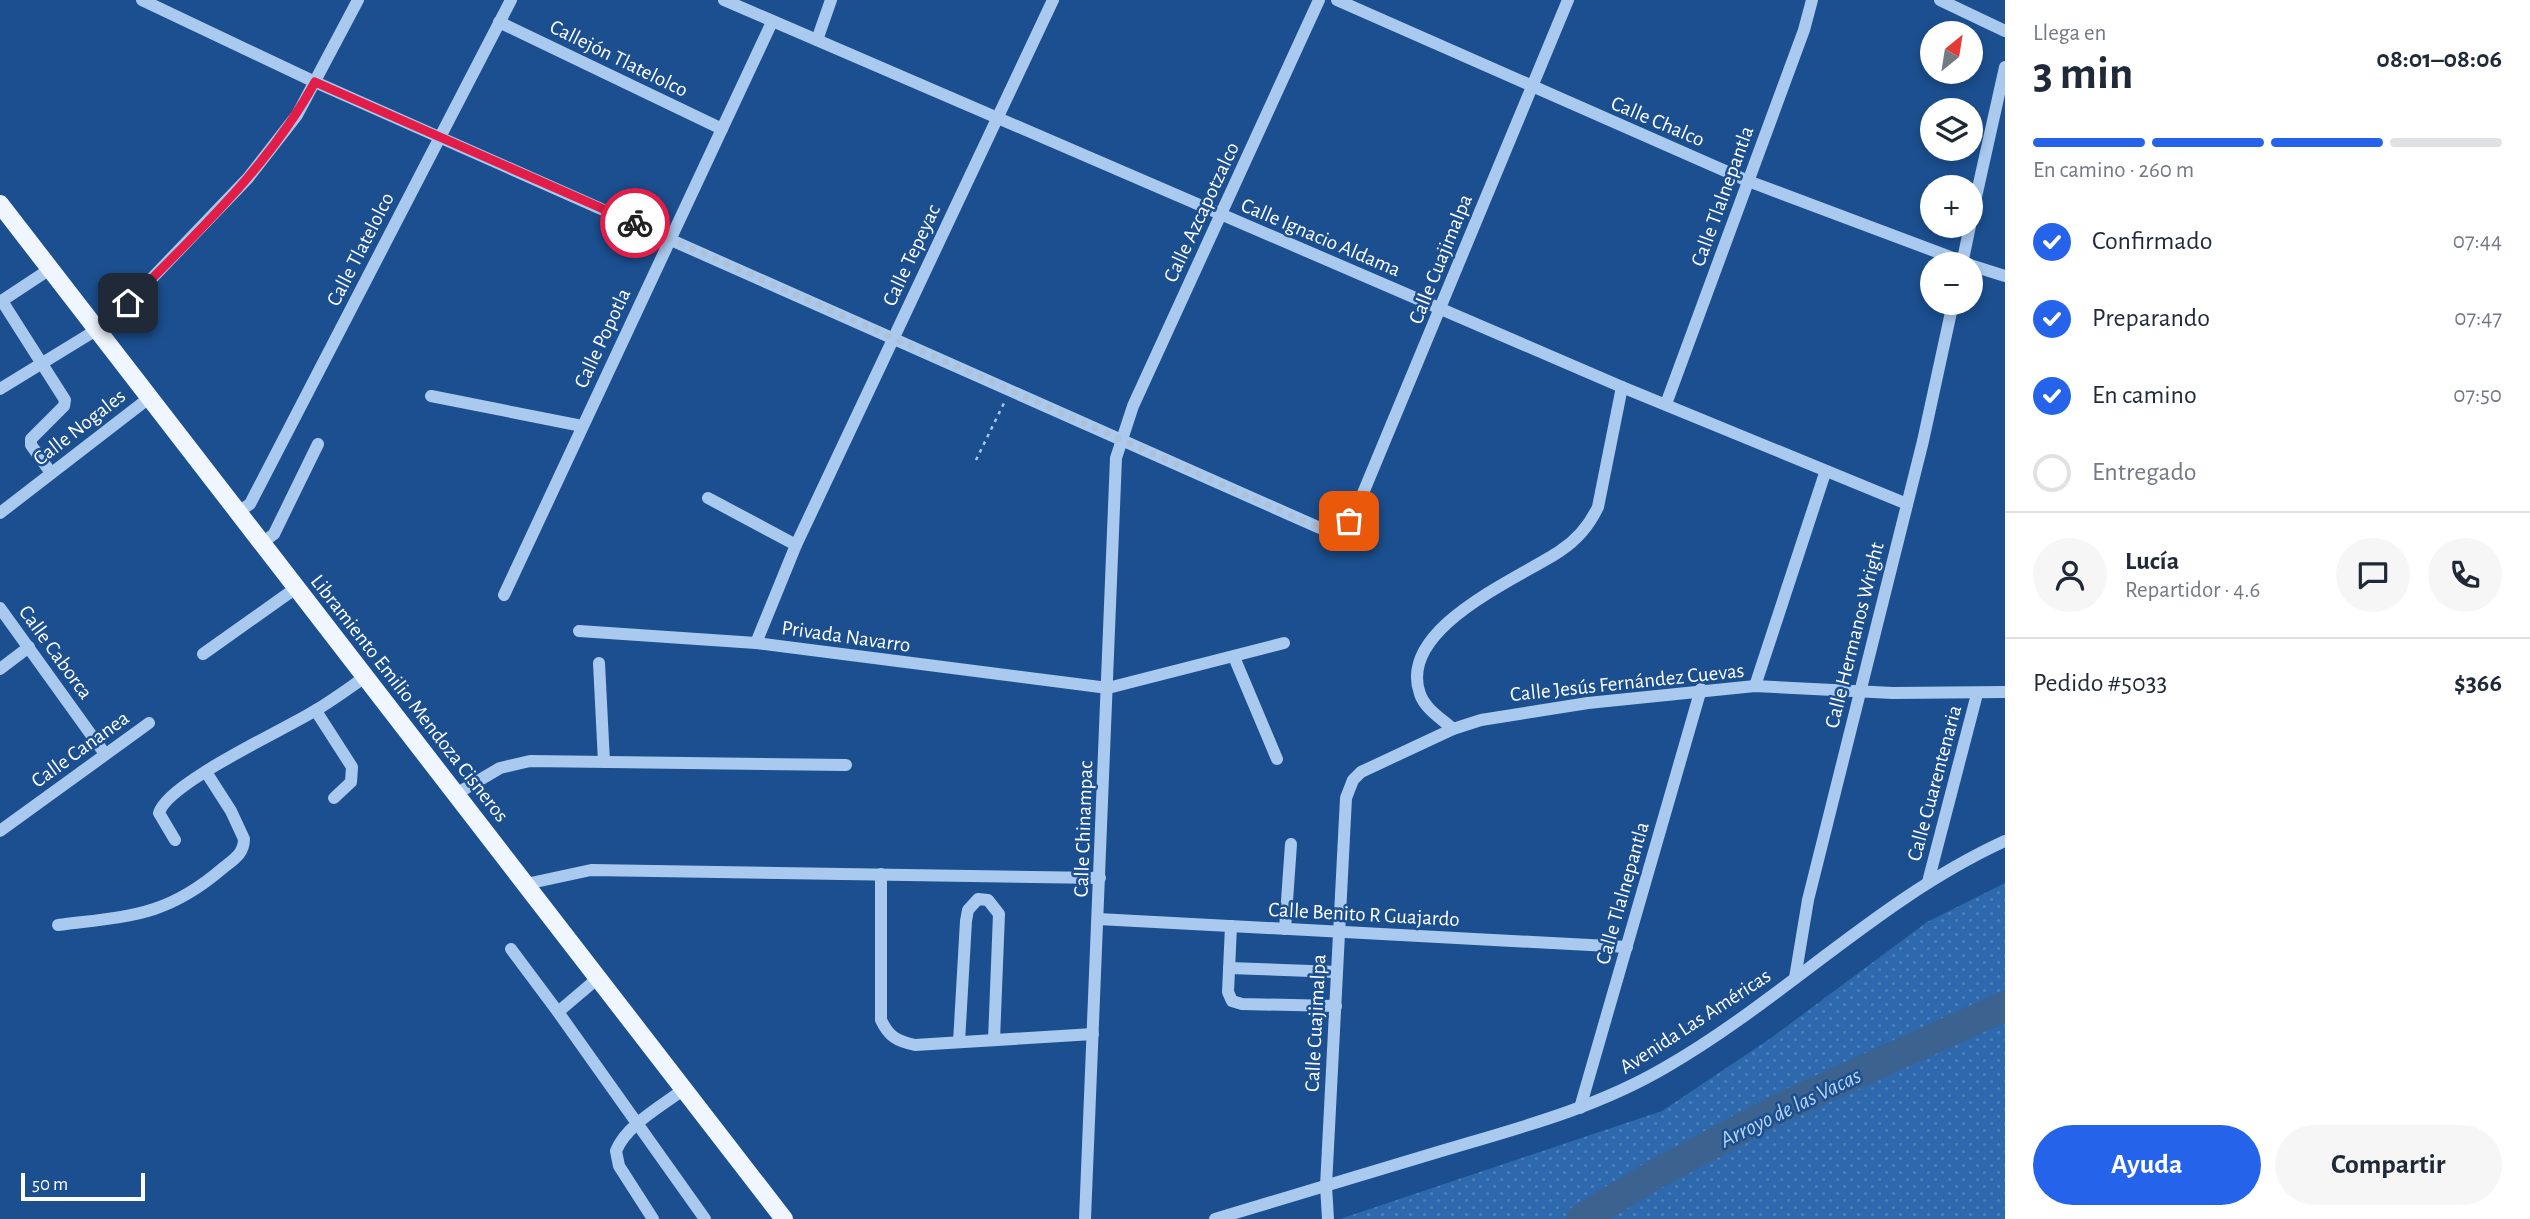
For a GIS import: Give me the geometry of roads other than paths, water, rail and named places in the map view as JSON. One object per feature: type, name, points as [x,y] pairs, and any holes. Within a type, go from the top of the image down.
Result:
[{"type":"main road","name":"Libramiento Emilio Mendoza Cisneros","points":[[0,204],[784,1219]]},
{"type":"street","points":[[142,0],[157,3],[315,82],[671,238],[1119,440]]},
{"type":"street","points":[[0,389],[111,321],[248,178],[277,144],[315,82],[358,0]]},
{"type":"street","name":"Calle Tlatelolco","points":[[238,512],[250,504],[511,0]]},
{"type":"street","name":"Calle Ignacio Aldama","points":[[724,0],[1622,387],[1825,473],[1907,504]]},
{"type":"street","points":[[817,40],[831,0]]},
{"type":"street","name":"Calle Tepeyac","points":[[756,643],[796,545],[1053,0]]},
{"type":"street","name":"Calle Azcapotzalco","points":[[1119,440],[1319,0]]},
{"type":"street","name":"Calle Chalco","points":[[1337,0],[1748,181],[1934,252]]},
{"type":"street","name":"Calle Cuajimalpa","points":[[1119,440],[1320,528],[1342,529],[1356,510],[1568,0]]},
{"type":"street","name":"Calle Tlalnepantla","points":[[1666,404],[1804,30],[1812,0]]},
{"type":"street","points":[[1940,0],[2005,31]]},
{"type":"street","name":"Callejón Tlatelolco","points":[[499,22],[722,129]]},
{"type":"street","name":"Calle Popotla","points":[[504,595],[772,22]]},
{"type":"street","points":[[1981,175],[2005,67]]},
{"type":"street","points":[[50,269],[1,302],[65,400],[64,406],[32,439],[31,446],[51,473]]},
{"type":"street","name":"Calle Chalco","points":[[1983,269],[2005,276]]},
{"type":"street","name":"Calle Hermanos Wright","points":[[1795,978],[1808,900],[1907,504],[1950,315]]},
{"type":"street","points":[[1453,729],[1427,706],[1420,695],[1417,681],[1420,664],[1439,631],[1453,618],[1482,595],[1561,551],[1591,522],[1598,507],[1622,387]]},
{"type":"street","points":[[431,396],[582,426]]},
{"type":"street","name":"Calle Nogales","points":[[0,513],[149,398]]},
{"type":"street","name":"Calle Chinampac","points":[[1085,1219],[1115,458],[1119,440]]},
{"type":"street","points":[[262,543],[274,534],[318,444]]},
{"type":"street","points":[[1755,686],[1825,473]]},
{"type":"street","points":[[708,498],[796,545]]},
{"type":"street","points":[[203,654],[296,587]]},
{"type":"street","name":"Calle Caborca","points":[[0,608],[105,754]]},
{"type":"street","name":"Privada Navarro","points":[[579,631],[756,643],[1108,688]]},
{"type":"street","points":[[1108,688],[1284,643]]},
{"type":"street","points":[[0,669],[29,647]]},
{"type":"street","points":[[1234,657],[1277,760]]},
{"type":"street","points":[[599,663],[604,762]]},
{"type":"street","points":[[176,840],[162,819],[161,807],[206,772],[316,711],[365,677]]},
{"type":"street","name":"Calle Jesús Fernández Cuevas","points":[[1353,780],[1361,772],[1453,729],[1516,712],[1701,689],[1755,686],[1977,694],[2005,692]]},
{"type":"street","name":"Calle Tlalnepantla","points":[[1580,1108],[1701,689]]},
{"type":"street","name":"Calle Cuarentenaria","points":[[1928,882],[1977,694]]},
{"type":"street","points":[[316,711],[352,767],[351,782],[334,799]]},
{"type":"street","name":"Calle Cananea","points":[[5,828],[149,723]]},
{"type":"street","points":[[456,794],[473,781],[512,763],[846,765]]},
{"type":"street","points":[[58,925],[148,912],[172,904],[190,895],[239,855],[244,839],[231,811],[206,772]]},
{"type":"street","name":"Calle Cuajimalpa","points":[[1328,1219],[1326,1186],[1346,798],[1353,780]]},
{"type":"street","points":[[0,812],[5,828]]},
{"type":"street","name":"Avenida Las Américas","points":[[1215,1219],[1580,1108],[1666,1068],[1928,882],[2005,841]]},
{"type":"street","points":[[1286,929],[1291,844]]},
{"type":"street","points":[[526,884],[591,870],[1100,878]]},
{"type":"street","points":[[881,874],[881,1020],[888,1034],[900,1042],[915,1045],[1093,1034]]},
{"type":"street","points":[[959,1042],[966,921],[968,910],[978,899],[988,900],[999,914],[993,1040]]},
{"type":"street","name":"Calle Benito R Guajardo","points":[[1098,919],[1627,947]]},
{"type":"street","points":[[1231,926],[1229,997],[1236,1003],[1336,1006]]},
{"type":"street","points":[[511,949],[705,1219]]},
{"type":"street","points":[[1229,968],[1338,972]]},
{"type":"street","points":[[558,1012],[598,978]]},
{"type":"street","points":[[653,1219],[615,1158],[617,1147],[638,1124],[684,1089]]},
{"type":"waterway","name":"Arroyo de las Vacas","points":[[1581,1219],[1652,1176],[1776,1110],[2005,1006]]}]
